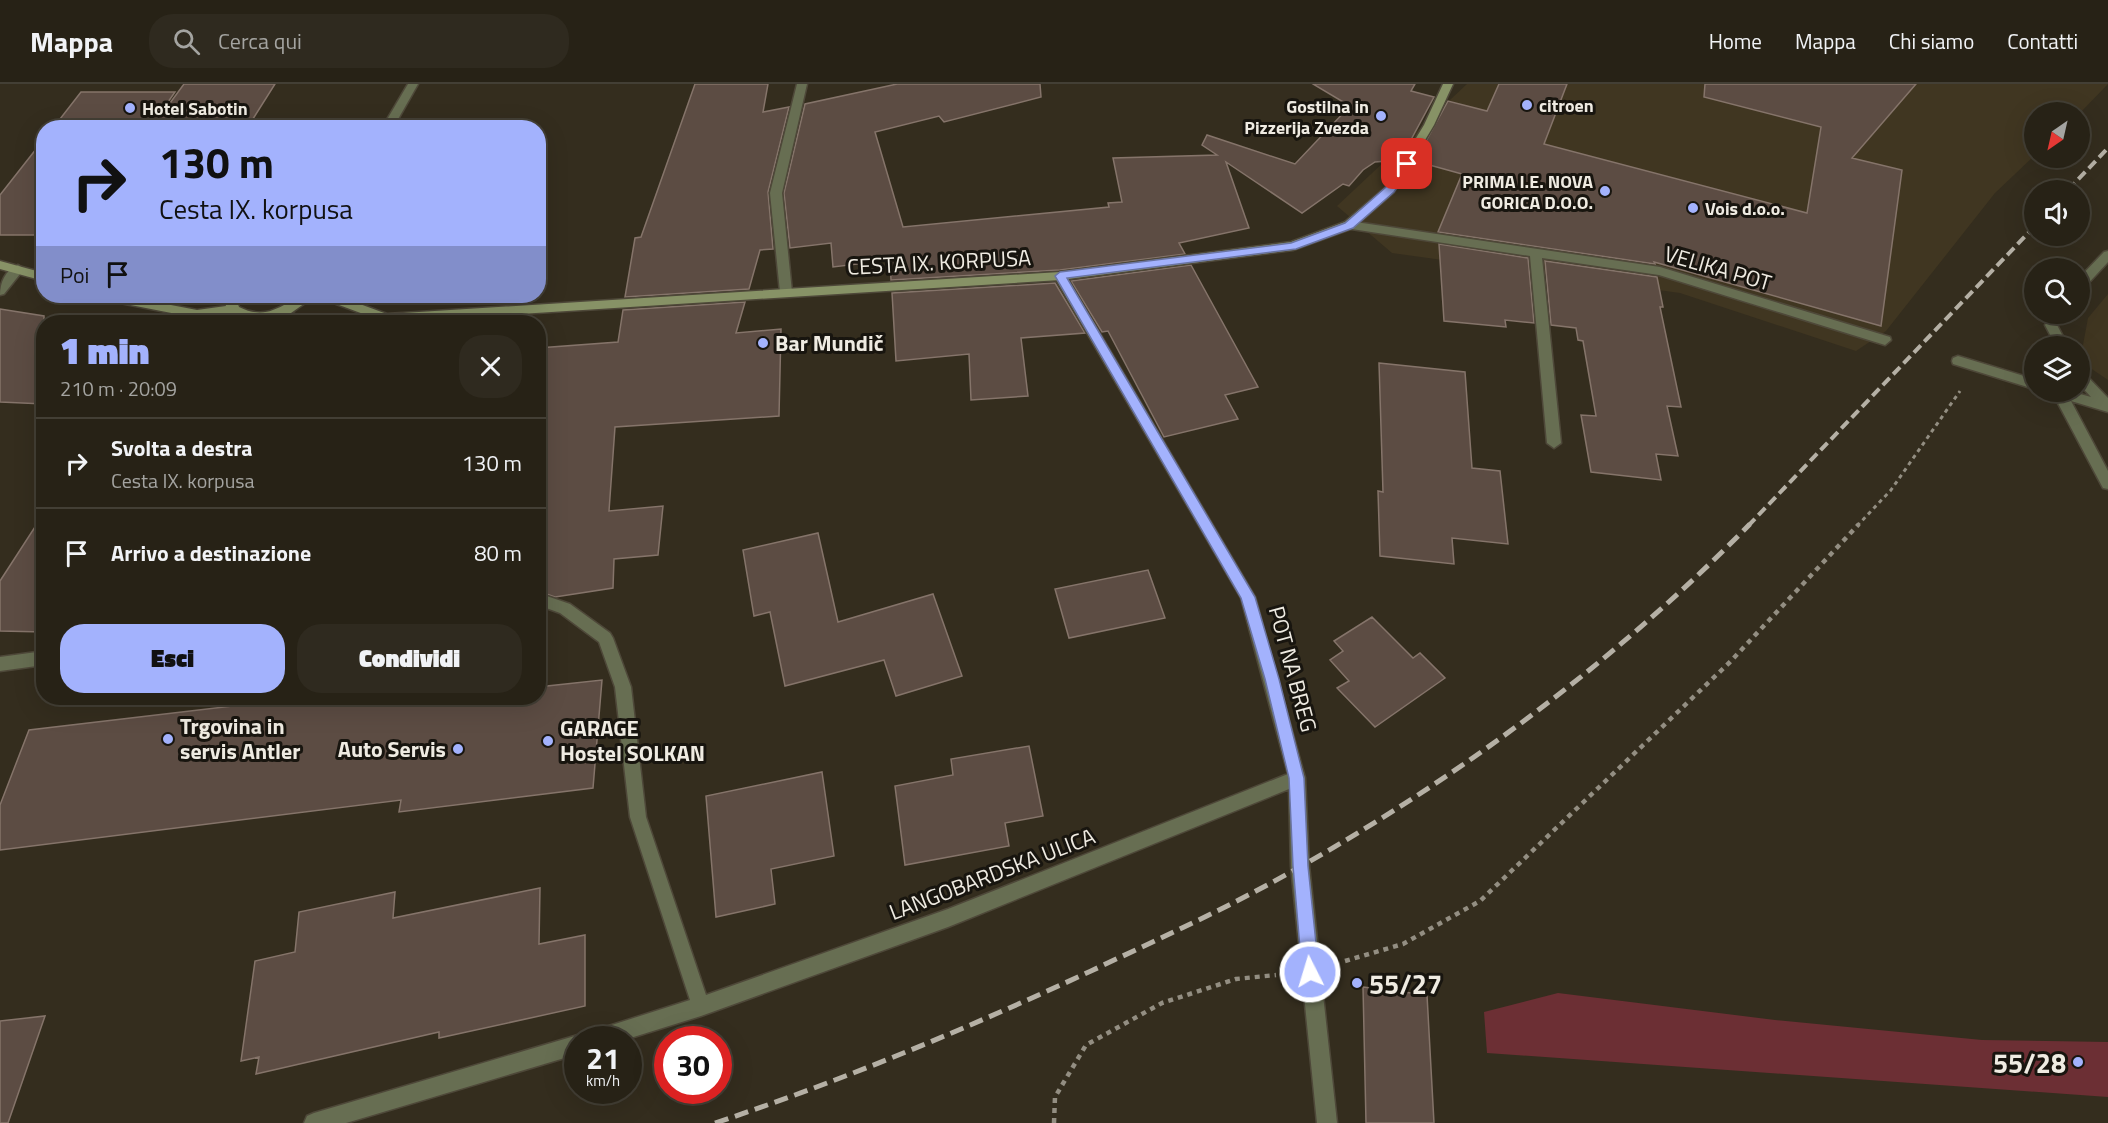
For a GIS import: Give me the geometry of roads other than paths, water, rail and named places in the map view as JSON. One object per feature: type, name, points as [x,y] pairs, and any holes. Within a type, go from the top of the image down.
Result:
[{"type":"main road","name":"CESTA IX. KORPUSA","points":[[445,315],[786,291],[1060,276],[1293,246],[1349,225],[1390,189],[1429,125],[1448,84]]},
{"type":"main road","points":[[0,265],[36,275]]},
{"type":"main road","points":[[141,303],[197,314],[233,310],[241,315]]},
{"type":"main road","points":[[231,303],[233,310]]},
{"type":"main road","points":[[270,315],[279,314],[301,303]]},
{"type":"main road","name":"CESTA IX. KORPUSA","points":[[346,303],[377,315]]},
{"type":"street","points":[[392,120],[413,84]]},
{"type":"street","points":[[786,291],[776,193],[802,84]]},
{"type":"street","name":"VELIKA POT","points":[[1349,225],[1660,272],[1885,340]]},
{"type":"street","points":[[1536,253],[1554,442]]},
{"type":"street","points":[[2090,274],[2108,255]]},
{"type":"street","points":[[0,291],[18,269]]},
{"type":"street","name":"POT NA BREG","points":[[1060,276],[1248,597],[1297,778],[1300,866],[1327,1123]]},
{"type":"street","points":[[1958,361],[2024,381]]},
{"type":"street","points":[[2090,387],[2108,406]]},
{"type":"street","points":[[2090,401],[2108,406]]},
{"type":"street","points":[[2065,402],[2108,484]]},
{"type":"street","points":[[546,602],[566,608],[605,638],[623,687],[638,817],[701,1007]]},
{"type":"street","points":[[0,664],[36,659]]},
{"type":"street","name":"LANGOBARDSKA ULICA","points":[[638,1026],[701,1007],[1030,888],[1297,778]]},
{"type":"street","points":[[314,1123],[564,1048]]},
{"type":"railway","points":[[2078,180],[2108,148]]},
{"type":"railway","points":[[1749,525],[2024,237]]},
{"type":"railway","points":[[715,1123],[858,1071],[1045,992],[1227,906],[1336,846],[1400,807],[1524,721],[1641,627],[1749,525]]},
{"type":"place","name":"citroen","points":[[1527,105]]},
{"type":"place","name":"Hotel Sabotin","points":[[130,108]]},
{"type":"place","name":"Gostilna in Pizzerija Zvezda","points":[[1381,116]]},
{"type":"place","name":"PRIMA I.E. NOVA GORICA D.O.O.","points":[[1605,191]]},
{"type":"place","name":"Vois d.o.o.","points":[[1693,208]]},
{"type":"place","name":"Bar Mundič","points":[[763,343]]},
{"type":"place","name":"Trgovina in servis Antler","points":[[168,739]]},
{"type":"place","name":"GARAGE Hostel SOLKAN","points":[[548,741]]},
{"type":"place","name":"Auto Servis","points":[[458,749]]},
{"type":"place","name":"55/27","points":[[1357,983]]},
{"type":"place","name":"55/28","points":[[2078,1062]]}]
